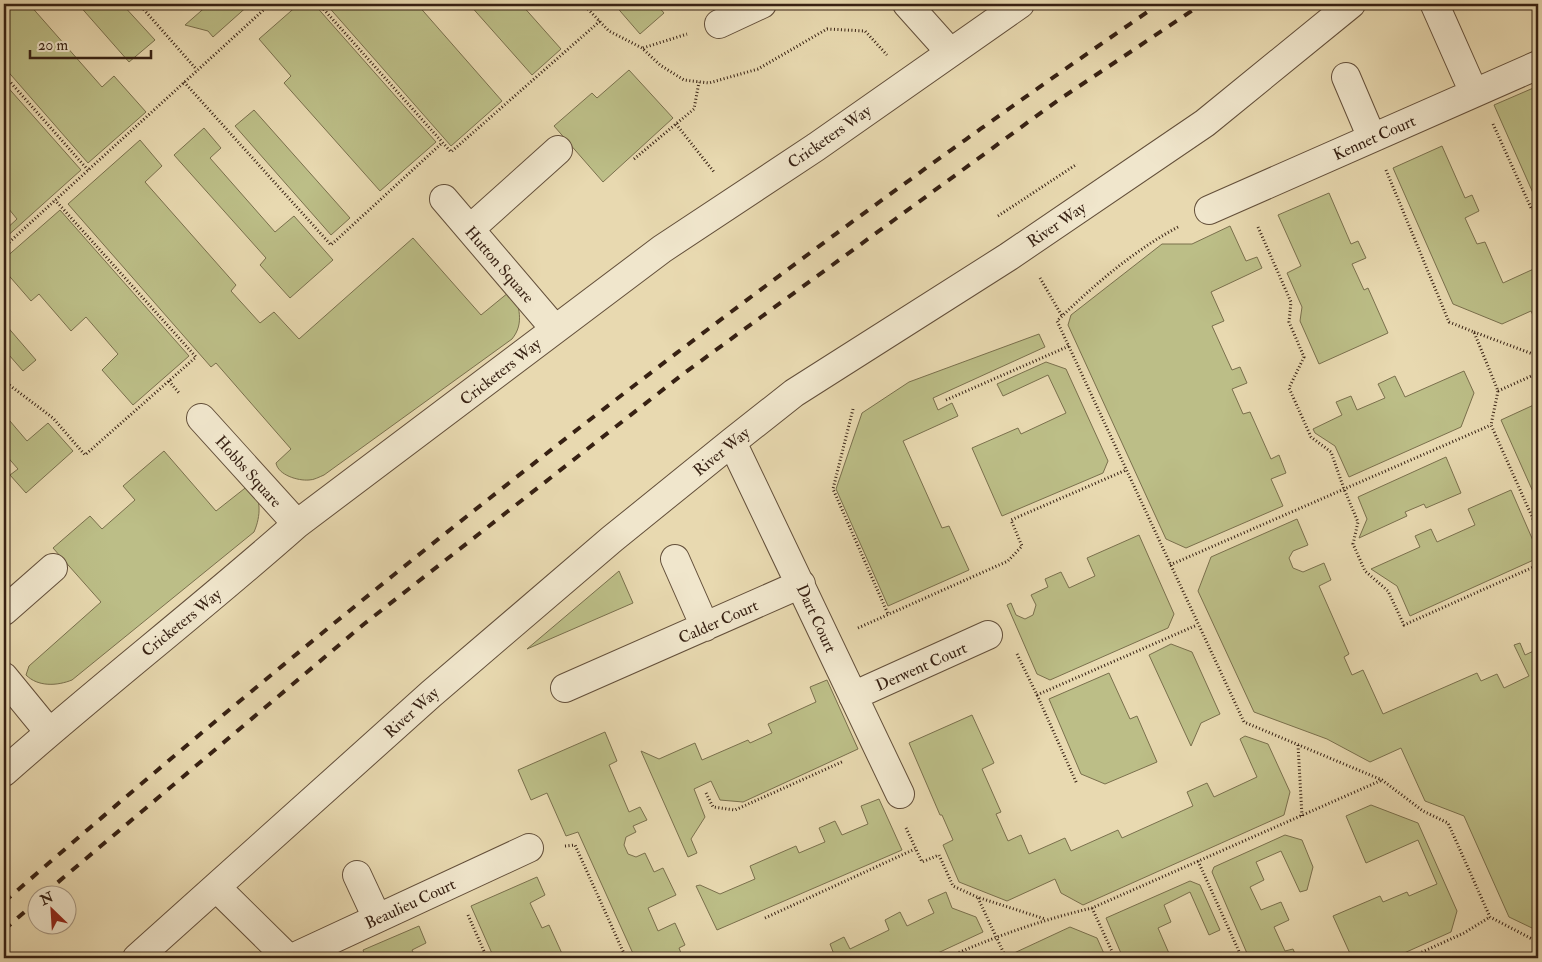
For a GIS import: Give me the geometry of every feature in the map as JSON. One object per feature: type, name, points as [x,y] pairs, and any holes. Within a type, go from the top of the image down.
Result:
[{"type":"street","points":[[719,24],[762,4]]},
{"type":"street","points":[[907,4],[950,52]]},
{"type":"street","name":"Cricketers Way","points":[[4,772],[49,732],[241,574],[297,524],[390,456],[556,328],[662,249],[816,147],[1020,4]]},
{"type":"street","name":"River Way","points":[[137,958],[438,688],[605,546],[732,442],[794,394],[1008,257],[1205,123],[1351,4]]},
{"type":"street","points":[[1435,5],[1476,92]]},
{"type":"street","name":"Kennet Court","points":[[1209,210],[1538,65]]},
{"type":"street","points":[[1346,77],[1372,138]]},
{"type":"street","points":[[470,229],[558,150]]},
{"type":"street","name":"Hutton Square","points":[[444,198],[556,328]]},
{"type":"street","name":"Hobbs Square","points":[[201,418],[297,524]]},
{"type":"street","name":"Dart Court","points":[[732,442],[900,794]]},
{"type":"street","points":[[675,559],[705,627]]},
{"type":"street","points":[[4,612],[53,568]]},
{"type":"street","name":"Calder Court","points":[[565,688],[801,584]]},
{"type":"street","name":"Derwent Court","points":[[854,696],[988,635]]},
{"type":"street","points":[[4,677],[49,732]]},
{"type":"street","name":"Beaulieu Court","points":[[290,958],[529,848]]},
{"type":"street","points":[[357,875],[377,918]]},
{"type":"street","points":[[216,887],[290,958]]},
{"type":"path","points":[[139,4],[197,70]]},
{"type":"path","points":[[4,247],[270,4]]},
{"type":"path","points":[[319,4],[451,152],[600,21]]},
{"type":"path","points":[[642,48],[719,24]]},
{"type":"path","points":[[4,74],[88,170]]},
{"type":"path","points":[[184,82],[331,245],[442,143]]},
{"type":"path","points":[[634,159],[694,109],[699,82]]},
{"type":"path","points":[[1476,92],[1532,210],[1538,207]]},
{"type":"path","points":[[676,124],[736,200]]},
{"type":"path","points":[[1372,138],[1449,322],[1538,356]]},
{"type":"path","points":[[1244,194],[1291,302],[1289,322],[1304,357],[1289,388],[1311,437],[1331,452],[1358,522],[1353,544],[1365,570],[1388,591],[1404,625],[1538,565]]},
{"type":"path","points":[[4,380],[53,418],[85,455],[196,357],[55,200]]},
{"type":"path","points":[[1209,210],[1156,239],[1117,267],[1057,321],[1197,625],[1244,722],[1382,780],[1423,811],[1448,823],[1490,917],[1536,941],[1538,940]]},
{"type":"path","points":[[1035,270],[1062,316]]},
{"type":"path","points":[[1474,332],[1498,391],[1491,425],[1538,530]]},
{"type":"path","points":[[946,400],[1069,346]]},
{"type":"path","points":[[1498,391],[1538,373]]},
{"type":"path","points":[[853,409],[833,489],[888,614]]},
{"type":"path","points":[[1170,565],[1491,425]]},
{"type":"path","points":[[828,642],[1008,561],[1022,546],[1011,520],[1126,470]]},
{"type":"path","points":[[1037,695],[1197,625]]},
{"type":"path","points":[[988,635],[1014,649],[1077,784]]},
{"type":"path","points":[[1298,745],[1302,816]]},
{"type":"path","points":[[706,792],[713,807],[735,810],[877,746]]},
{"type":"path","points":[[946,958],[995,936],[1046,919],[1092,908],[1382,780]]},
{"type":"path","points":[[900,794],[898,811],[922,862],[939,855],[953,886],[977,898],[1046,919]]},
{"type":"path","points":[[529,848],[575,845],[626,958]]},
{"type":"path","points":[[765,918],[915,849]]},
{"type":"path","points":[[1198,861],[1242,958]]},
{"type":"path","points":[[453,883],[487,958]]},
{"type":"path","points":[[977,898],[1006,958]]},
{"type":"path","points":[[1092,908],[1115,958]]},
{"type":"path","points":[[1409,958],[1464,933],[1490,917]]},
{"type":"green space","points":[[4,4],[29,4],[102,87],[114,76],[146,112],[88,163],[4,67]]},
{"type":"green space","points":[[78,4],[122,4],[155,40],[129,62]]},
{"type":"green space","points":[[209,4],[250,4],[213,37],[208,31],[185,25]]},
{"type":"green space","points":[[299,4],[314,4],[436,142],[380,191],[284,83],[291,76],[259,39]]},
{"type":"green space","points":[[326,4],[417,4],[502,101],[451,146]]},
{"type":"green space","points":[[469,4],[521,4],[561,49],[532,75]]},
{"type":"green space","points":[[614,4],[656,4],[664,13],[640,34]]},
{"type":"green space","points":[[941,4],[976,4],[966,9]]},
{"type":"green space","points":[[629,70],[673,118],[603,182],[554,126],[592,93],[597,98]]},
{"type":"green space","points":[[4,83],[81,170],[4,239],[4,231],[17,219],[4,203]]},
{"type":"green space","points":[[1538,86],[1538,201],[1537,202],[1494,105]]},
{"type":"green space","points":[[254,110],[350,218],[331,235],[235,126]]},
{"type":"green space","points":[[204,128],[221,148],[210,158],[275,232],[294,216],[333,260],[290,298],[260,265],[266,258],[174,155]]},
{"type":"green space","points":[[140,140],[162,166],[145,182],[236,285],[231,291],[260,323],[274,312],[299,339],[413,238],[481,315],[514,288],[519,308],[519,321],[516,333],[512,339],[324,475],[309,480],[284,474],[276,463],[291,449],[216,363],[211,367],[68,204]]},
{"type":"green space","points":[[1442,146],[1465,198],[1472,195],[1479,211],[1465,218],[1477,244],[1485,242],[1503,283],[1538,267],[1538,326],[1531,311],[1502,324],[1453,304],[1393,168]]},
{"type":"green space","points":[[1329,193],[1351,244],[1358,241],[1366,258],[1352,264],[1364,290],[1368,288],[1388,333],[1319,364],[1300,321],[1302,307],[1287,273],[1301,266],[1278,215]]},
{"type":"green space","points":[[60,210],[189,356],[133,405],[102,370],[118,354],[86,317],[71,331],[39,294],[31,301],[4,270],[4,259]]},
{"type":"green space","points":[[1230,226],[1246,261],[1257,257],[1262,268],[1211,292],[1224,321],[1212,326],[1232,370],[1240,367],[1247,383],[1232,389],[1243,414],[1250,412],[1271,459],[1279,455],[1286,473],[1271,479],[1283,506],[1186,548],[1166,539],[1068,325],[1071,315],[1162,244],[1192,244]]},
{"type":"green space","points":[[5,324],[36,360],[23,371],[9,355],[4,359]]},
{"type":"green space","points":[[1039,334],[1045,347],[933,398],[938,410],[952,403],[958,416],[903,441],[942,528],[949,526],[969,570],[888,606],[836,489],[862,413],[909,382]]},
{"type":"green space","points":[[1046,362],[1066,369],[1108,461],[1103,473],[1002,516],[972,448],[1018,428],[1021,434],[1066,413],[1048,375],[1003,396],[997,384]]},
{"type":"green space","points":[[1464,371],[1474,393],[1461,427],[1349,477],[1335,446],[1315,433],[1313,429],[1342,415],[1336,402],[1351,396],[1357,410],[1385,398],[1378,384],[1395,376],[1405,397]]},
{"type":"green space","points":[[1538,403],[1538,503],[1501,420]]},
{"type":"green space","points":[[4,414],[27,441],[48,423],[73,451],[26,493],[10,475],[18,469],[4,453]]},
{"type":"green space","points":[[164,451],[216,511],[249,485],[256,495],[259,507],[258,520],[254,532],[72,680],[48,684],[36,682],[26,675],[29,666],[101,602],[53,548],[90,516],[102,529],[135,500],[123,486]]},
{"type":"green space","points":[[1446,457],[1461,493],[1426,508],[1424,504],[1405,512],[1407,516],[1359,538],[1367,519],[1358,497]]},
{"type":"green space","points":[[1511,490],[1538,552],[1538,558],[1410,616],[1397,586],[1371,569],[1420,547],[1415,536],[1431,529],[1437,542],[1475,525],[1468,509]]},
{"type":"green space","points":[[1297,519],[1308,545],[1293,551],[1289,558],[1293,568],[1303,572],[1324,563],[1331,580],[1319,586],[1349,654],[1344,657],[1352,675],[1363,670],[1383,714],[1477,673],[1481,681],[1497,674],[1504,688],[1529,676],[1514,645],[1520,643],[1525,655],[1538,649],[1538,925],[1532,928],[1509,917],[1464,816],[1425,801],[1401,748],[1370,762],[1327,739],[1254,712],[1198,591],[1211,557]]},
{"type":"green space","points":[[1139,535],[1174,614],[1168,628],[1050,680],[1037,674],[1007,605],[1011,603],[1016,615],[1025,619],[1033,615],[1036,605],[1031,595],[1048,587],[1045,579],[1061,572],[1069,588],[1095,576],[1087,558]]},
{"type":"green space","points":[[619,571],[633,603],[527,649]]},
{"type":"green space","points":[[1171,644],[1192,652],[1220,714],[1201,723],[1191,746],[1149,655]]},
{"type":"green space","points":[[1109,673],[1130,719],[1137,716],[1157,762],[1105,784],[1081,774],[1049,699]]},
{"type":"green space","points":[[827,680],[858,749],[743,802],[720,800],[711,781],[694,789],[705,817],[691,839],[697,853],[688,857],[641,751],[659,759],[695,743],[702,760],[748,740],[750,743],[772,733],[768,724],[816,702],[810,687]]},
{"type":"green space","points":[[972,715],[994,763],[982,769],[1001,812],[996,814],[1008,841],[1021,835],[1029,854],[1065,838],[1071,851],[1118,830],[1122,838],[1193,806],[1187,792],[1207,783],[1214,797],[1257,777],[1240,739],[1245,736],[1268,744],[1290,792],[1284,815],[1083,905],[1061,893],[1055,879],[1007,901],[959,882],[943,845],[953,840],[942,815],[940,815],[909,743]]},
{"type":"green space","points":[[605,732],[617,761],[609,765],[629,812],[640,807],[647,820],[633,826],[636,832],[626,837],[624,845],[628,854],[636,857],[645,853],[654,872],[663,868],[676,895],[648,908],[658,931],[675,923],[685,945],[679,948],[683,958],[635,958],[578,832],[566,836],[547,793],[531,800],[518,770]]},
{"type":"green space","points":[[879,799],[902,850],[717,930],[696,886],[700,885],[720,894],[755,879],[750,866],[796,846],[799,853],[825,842],[819,828],[835,821],[842,835],[868,824],[861,806]]},
{"type":"green space","points":[[1371,805],[1418,823],[1457,911],[1451,932],[1393,958],[1352,958],[1333,916],[1380,896],[1383,902],[1407,892],[1409,896],[1437,884],[1418,840],[1366,863],[1346,816]]},
{"type":"green space","points":[[1285,835],[1302,840],[1313,867],[1307,890],[1300,892],[1281,851],[1256,862],[1264,880],[1250,887],[1261,910],[1281,902],[1289,920],[1274,927],[1285,951],[1293,949],[1297,958],[1249,958],[1212,872],[1214,867]]},
{"type":"green space","points":[[537,877],[545,895],[530,903],[542,928],[549,925],[564,958],[494,958],[471,906]]},
{"type":"green space","points":[[1190,881],[1200,885],[1220,930],[1209,935],[1190,892],[1164,905],[1171,922],[1158,928],[1171,958],[1123,958],[1106,918]]},
{"type":"green space","points":[[946,892],[952,908],[976,917],[983,932],[927,958],[832,958],[835,957],[830,944],[844,937],[850,949],[889,930],[885,920],[900,912],[907,926],[934,913],[928,900]]},
{"type":"green space","points":[[419,926],[426,943],[412,950],[416,958],[366,958],[363,950]]},
{"type":"green space","points":[[1070,927],[1097,938],[1106,958],[1014,958],[1012,954]]},
{"type":"railway","points":[[4,902],[283,665],[569,436],[861,216],[1159,4]]},
{"type":"railway","points":[[56,884],[364,624],[683,374],[1057,101],[1202,4]]},
{"type":"railway","points":[[4,930],[28,909]]}]
